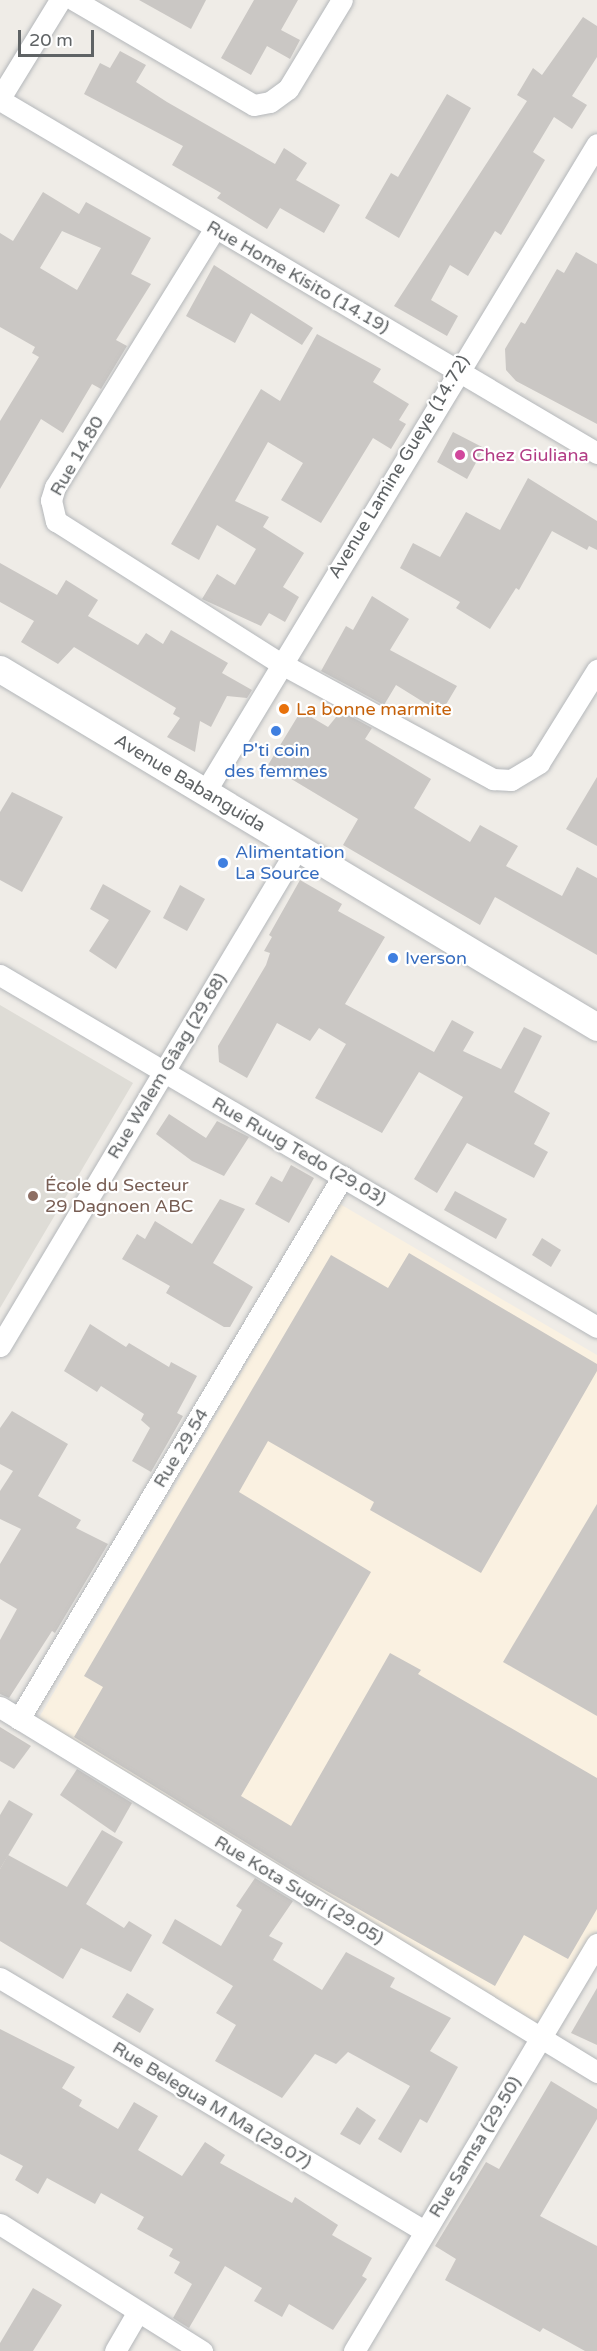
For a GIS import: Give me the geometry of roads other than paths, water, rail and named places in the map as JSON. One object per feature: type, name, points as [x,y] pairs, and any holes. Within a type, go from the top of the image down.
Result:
[{"type":"street","points":[[0,99],[60,0]]},
{"type":"street","points":[[74,0],[254,105],[270,102],[288,89],[342,0]]},
{"type":"street","name":"Rue Home Kisito (14.19)","points":[[0,99],[597,453]]},
{"type":"street","name":"Avenue Lamine Gueye (14.72)","points":[[205,792],[280,663],[597,144]]},
{"type":"street","name":"Rue 14.80","points":[[215,228],[55,488],[52,511],[65,530],[280,663],[494,779],[511,780],[539,763],[597,670]]},
{"type":"street","name":"Avenue Babanguida","points":[[0,669],[597,1027]]},
{"type":"street","name":"Rue Walem Gâag (29.68)","points":[[0,1346],[298,847]]},
{"type":"street","name":"Rue Ruug Tedo (29.03)","points":[[0,975],[597,1327]]},
{"type":"street","name":"Rue 29.54","points":[[20,1719],[343,1176]]},
{"type":"street","name":"Rue Kota Sugri (29.05)","points":[[0,1707],[597,2072]]},
{"type":"street","name":"Rue Samsa (29.50)","points":[[354,2351],[597,1944]]},
{"type":"street","name":"Rue Belegua M Ma (29.07)","points":[[0,1978],[424,2231]]},
{"type":"street","points":[[0,2224],[137,2313],[202,2351]]},
{"type":"street","points":[[115,2351],[137,2313]]},
{"type":"place","name":"Chez Giuliana","points":[[460,455]]},
{"type":"place","name":"La bonne marmite","points":[[284,709]]},
{"type":"place","name":"P'ti coin des femmes","points":[[276,731]]},
{"type":"place","name":"Alimentation La Source","points":[[223,863]]},
{"type":"place","name":"Iverson","points":[[393,958]]},
{"type":"place","name":"École du Secteur 29 Dagnoen ABC","points":[[33,1196]]}]
